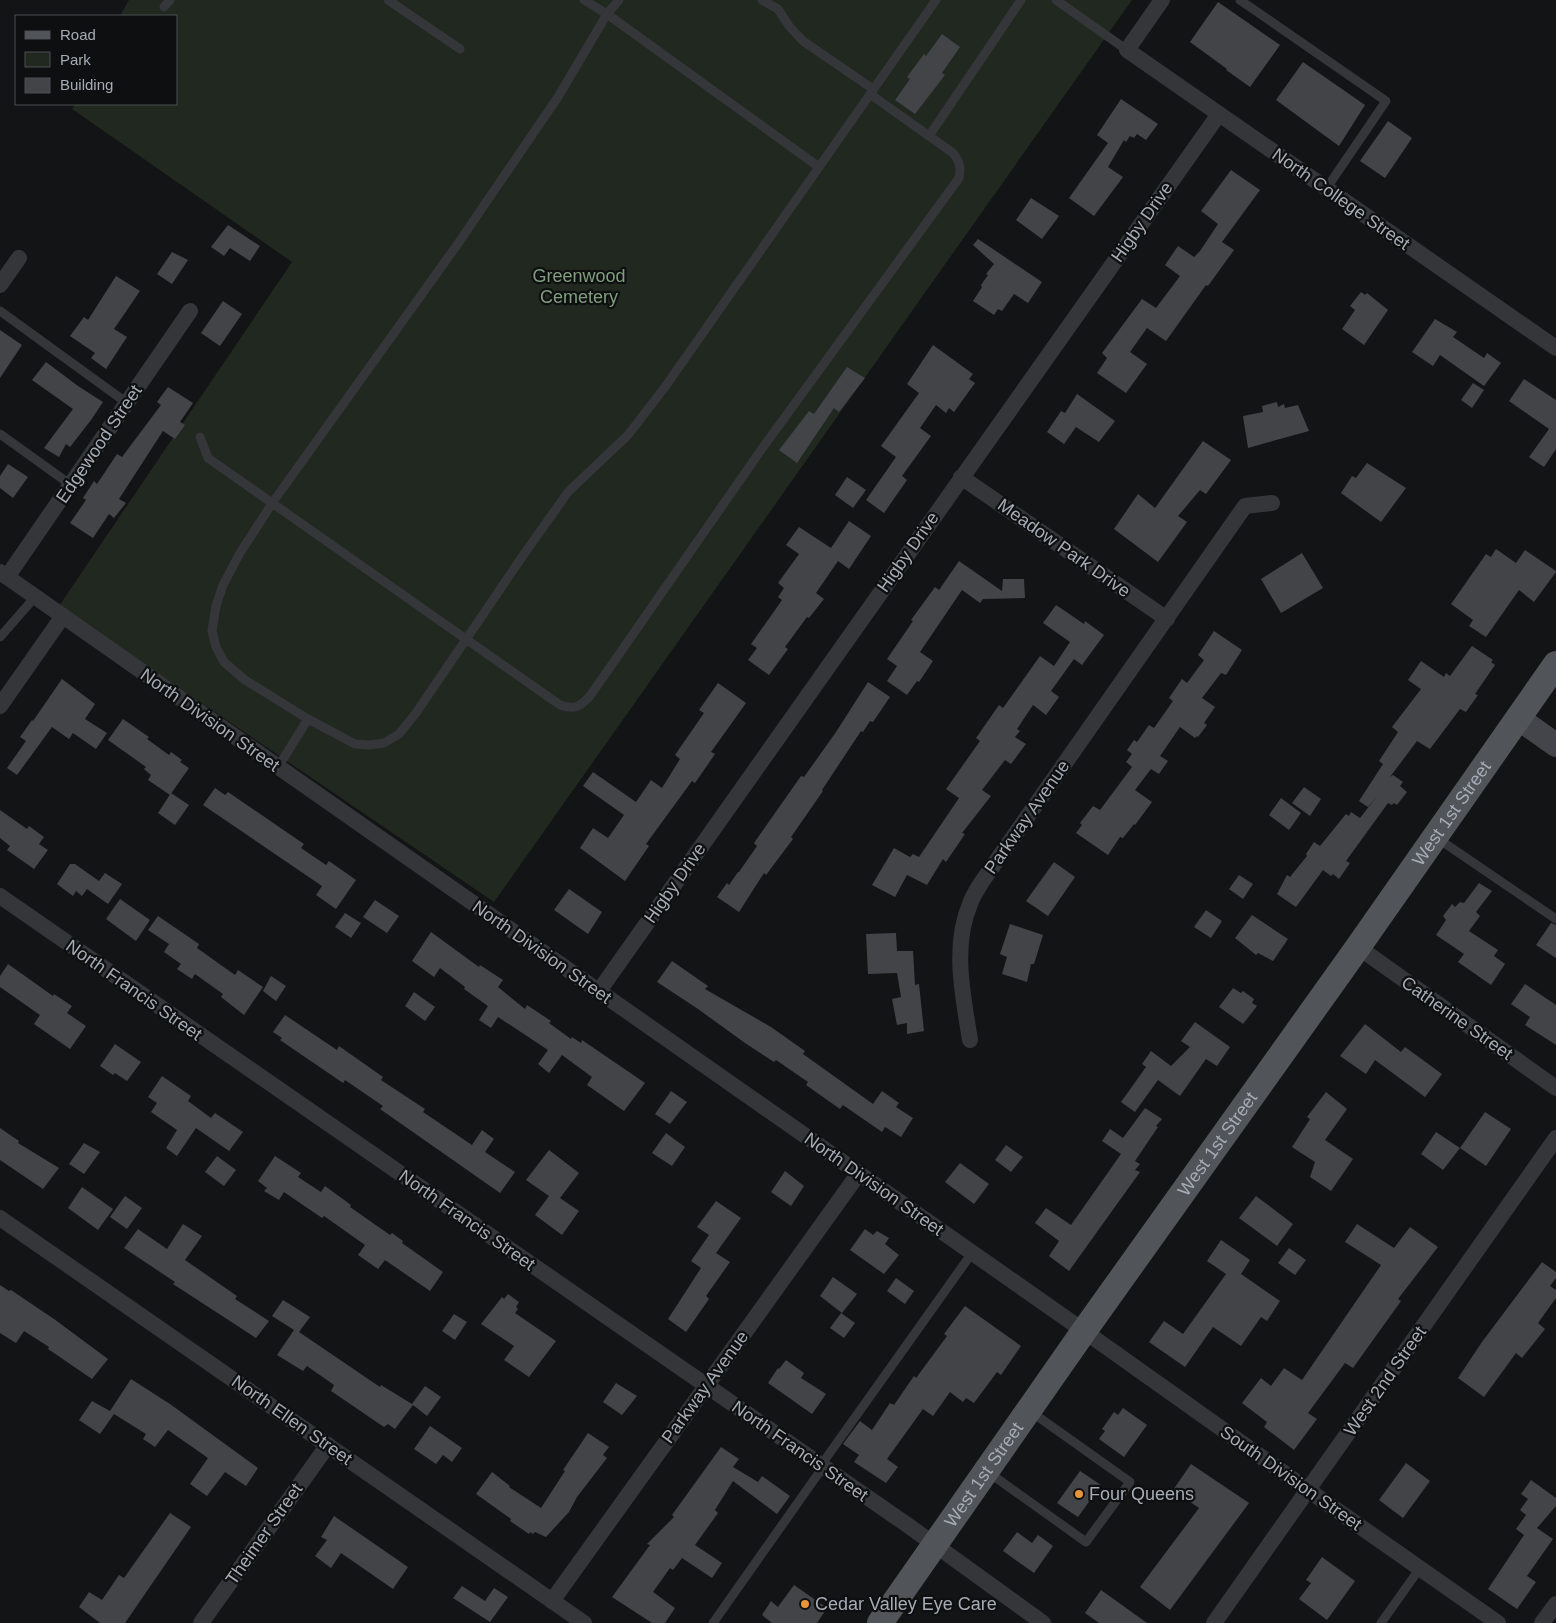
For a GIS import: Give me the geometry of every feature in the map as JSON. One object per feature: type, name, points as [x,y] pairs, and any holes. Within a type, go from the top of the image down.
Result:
[{"type":"main road","name":"West 1st Street","points":[[880,1623],[986,1470],[1358,947],[1556,664]]},
{"type":"street","points":[[1127,50],[1162,0]]},
{"type":"street","name":"North College Street","points":[[1127,50],[1556,348]]},
{"type":"street","name":"Higby Drive","points":[[599,991],[1218,114]]},
{"type":"street","points":[[0,285],[19,258]]},
{"type":"street","name":"Edgewood Street","points":[[4,575],[71,485],[190,311]]},
{"type":"street","name":"Meadow Park Drive","points":[[961,477],[1167,619]]},
{"type":"street","name":"Parkway Avenue","points":[[970,1040],[960,971],[963,927],[970,903],[980,883],[1246,506],[1272,503]]},
{"type":"street","name":"North Division Street","points":[[4,575],[1084,1331]]},
{"type":"street","points":[[0,706],[63,616]]},
{"type":"street","points":[[1518,718],[1556,745]]},
{"type":"street","name":"North Francis Street","points":[[0,896],[823,1467],[1043,1623]]},
{"type":"street","name":"Catherine Street","points":[[1358,947],[1556,1088]]},
{"type":"street","name":"West 2nd Street","points":[[1214,1623],[1556,1138]]},
{"type":"street","name":"Parkway Avenue","points":[[552,1601],[859,1174]]},
{"type":"street","name":"North Ellen Street","points":[[0,1218],[584,1623]]},
{"type":"street","name":"South Division Street","points":[[1084,1331],[1498,1623]]},
{"type":"street","name":"Theimer Street","points":[[201,1623],[328,1445]]},
{"type":"street","points":[[1542,1623],[1556,1604]]},
{"type":"lane","points":[[388,0],[460,49]]},
{"type":"lane","points":[[584,0],[607,14],[818,167]]},
{"type":"lane","points":[[619,0],[607,14],[558,97],[457,245],[273,502],[240,553],[223,585],[216,606],[212,631],[216,647],[224,662],[245,680],[308,719],[355,744],[384,744],[399,734],[416,713],[568,492],[628,435],[665,387],[936,0]]},
{"type":"lane","points":[[200,437],[208,458],[560,705],[571,709],[581,706],[761,450],[959,178],[961,168],[959,161],[953,153],[803,41],[789,26],[778,9],[762,0]]},
{"type":"lane","points":[[929,136],[1020,0]]},
{"type":"lane","points":[[1056,0],[1127,50]]},
{"type":"lane","points":[[1240,0],[1386,101],[1326,189]]},
{"type":"lane","points":[[0,311],[127,403]]},
{"type":"lane","points":[[0,434],[71,485]]},
{"type":"lane","points":[[0,636],[35,597]]},
{"type":"lane","points":[[278,767],[308,719]]},
{"type":"lane","points":[[1435,836],[1556,919]]},
{"type":"lane","points":[[713,1623],[823,1467],[824,1461],[972,1253]]},
{"type":"lane","points":[[986,1470],[1086,1542],[1130,1482],[1029,1410]]},
{"type":"lane","points":[[1381,1623],[1420,1568]]},
{"type":"green space","name":"Greenwood Cemetery","points":[[129,0],[1132,0],[494,902],[59,606],[292,262],[72,109],[74,105],[178,105],[178,15],[121,15]]},
{"type":"building","points":[[1218,2],[1280,45],[1250,87],[1190,42]]},
{"type":"building","points":[[942,34],[960,47],[942,73],[945,75],[915,114],[895,100],[910,79],[907,77]]},
{"type":"building","points":[[1303,62],[1365,105],[1339,146],[1276,100]]},
{"type":"building","points":[[1121,99],[1158,124],[1146,140],[1137,134],[1134,138],[1130,136],[1126,142],[1124,140],[1108,167],[1123,177],[1094,216],[1069,198],[1108,143],[1097,135]]},
{"type":"building","points":[[1388,121],[1412,138],[1385,178],[1360,161]]},
{"type":"building","points":[[1231,170],[1260,190],[1222,242],[1234,250],[1166,341],[1147,328],[1130,352],[1147,364],[1126,393],[1097,373],[1107,358],[1102,353],[1142,299],[1156,308],[1180,276],[1165,265],[1178,246],[1194,257],[1200,251],[1218,224],[1201,211]]},
{"type":"building","points":[[1031,198],[1059,216],[1042,239],[1016,220]]},
{"type":"building","points":[[228,225],[260,246],[250,261],[230,248],[224,256],[211,247]]},
{"type":"building","points":[[978,239],[1042,282],[1028,303],[1014,294],[1002,311],[998,309],[994,315],[973,301],[988,275],[986,274],[994,264],[973,245]]},
{"type":"building","points":[[172,252],[188,260],[172,284],[157,274]]},
{"type":"building","points":[[116,276],[140,291],[114,329],[127,337],[106,369],[91,358],[95,353],[70,336],[84,317],[88,320]]},
{"type":"building","points":[[1361,292],[1365,295],[1367,293],[1388,310],[1364,345],[1342,329],[1355,310],[1350,306]]},
{"type":"building","points":[[223,301],[242,314],[220,346],[201,333]]},
{"type":"building","points":[[1435,319],[1457,332],[1453,337],[1484,358],[1487,353],[1501,363],[1484,386],[1440,355],[1433,366],[1412,352]]},
{"type":"building","points":[[0,330],[22,345],[0,378]]},
{"type":"building","points":[[933,345],[973,374],[969,379],[975,383],[954,412],[949,408],[946,413],[936,405],[920,428],[931,436],[902,476],[907,480],[884,513],[866,500],[896,457],[881,446],[919,393],[907,384]]},
{"type":"building","points":[[46,362],[103,402],[70,447],[66,444],[59,457],[44,448],[73,409],[32,380]]},
{"type":"building","points":[[847,367],[865,378],[839,412],[834,408],[797,463],[779,450],[809,411],[814,414]]},
{"type":"building","points":[[1524,379],[1556,400],[1556,449],[1544,467],[1529,457],[1549,429],[1509,401]]},
{"type":"building","points":[[1473,383],[1484,390],[1472,408],[1461,400]]},
{"type":"building","points":[[168,387],[193,403],[180,422],[185,425],[175,439],[163,431],[119,499],[126,503],[114,518],[109,514],[93,538],[70,523],[86,500],[83,498],[94,481],[97,484],[117,454],[122,457],[161,405],[157,402]]},
{"type":"building","points":[[1077,394],[1115,421],[1099,442],[1076,427],[1064,444],[1047,432],[1061,411],[1065,413]]},
{"type":"building","points":[[1277,402],[1278,407],[1284,404],[1285,408],[1298,405],[1309,431],[1248,448],[1243,416],[1263,412],[1262,406]]},
{"type":"building","points":[[1203,441],[1231,460],[1206,494],[1200,490],[1178,516],[1187,522],[1158,562],[1114,529],[1138,494],[1155,508]]},
{"type":"building","points":[[1367,463],[1406,488],[1381,522],[1341,493],[1352,476],[1356,478]]},
{"type":"building","points":[[8,464],[28,477],[13,498],[0,488],[0,476]]},
{"type":"building","points":[[847,477],[866,490],[853,508],[835,495]]},
{"type":"building","points":[[849,521],[871,536],[849,569],[838,561],[816,593],[824,599],[809,618],[807,617],[785,647],[788,649],[769,675],[748,660],[757,648],[751,644],[782,600],[778,597],[784,588],[778,583],[799,554],[786,545],[799,527],[831,548]]},
{"type":"building","points":[[1496,549],[1516,563],[1525,550],[1556,572],[1534,602],[1519,590],[1486,637],[1469,626],[1473,620],[1451,604],[1486,554],[1491,557]]},
{"type":"building","points":[[1302,553],[1323,588],[1281,613],[1261,579]]},
{"type":"building","points":[[959,561],[1002,591],[1003,579],[1024,579],[1025,598],[983,599],[980,603],[962,590],[920,652],[933,661],[919,682],[917,681],[907,695],[887,681],[897,666],[887,659],[913,621],[911,620],[935,587],[939,590]]},
{"type":"building","points":[[1056,605],[1084,624],[1085,621],[1104,635],[1082,665],[1074,659],[1051,691],[1059,697],[1046,715],[1033,705],[1017,729],[1020,731],[1015,737],[1026,744],[1011,764],[1005,760],[982,790],[991,796],[962,833],[965,834],[946,862],[943,859],[927,885],[907,875],[895,897],[872,885],[894,848],[910,857],[913,854],[919,857],[959,798],[946,789],[980,741],[976,738],[999,705],[1003,708],[1040,656],[1054,666],[1070,642],[1043,623]]},
{"type":"building","points":[[1214,631],[1242,650],[1226,675],[1221,673],[1202,698],[1215,707],[1204,723],[1207,725],[1198,737],[1195,738],[1180,727],[1160,756],[1168,761],[1159,774],[1151,769],[1135,790],[1152,802],[1135,825],[1123,838],[1120,837],[1108,855],[1076,833],[1082,825],[1080,823],[1093,806],[1100,810],[1132,767],[1126,762],[1132,754],[1127,750],[1134,740],[1137,742],[1149,725],[1154,728],[1173,701],[1169,698],[1182,679],[1187,683],[1204,660],[1198,655]]},
{"type":"building","points":[[1472,646],[1493,660],[1491,662],[1495,665],[1475,694],[1478,695],[1466,712],[1460,709],[1430,749],[1417,741],[1390,777],[1393,775],[1403,782],[1400,786],[1407,792],[1397,805],[1388,803],[1346,861],[1350,863],[1339,879],[1323,870],[1296,907],[1277,894],[1287,875],[1290,877],[1307,856],[1306,854],[1314,842],[1320,846],[1346,814],[1349,816],[1351,812],[1360,818],[1378,795],[1368,807],[1359,801],[1383,764],[1379,761],[1398,732],[1392,727],[1421,689],[1408,680],[1421,661],[1444,677],[1446,673],[1450,676]]},
{"type":"building","points":[[62,679],[95,704],[85,719],[107,733],[96,749],[73,733],[69,739],[52,727],[17,775],[7,768],[26,741],[20,737]]},
{"type":"building","points":[[868,682],[890,697],[873,722],[870,721],[863,732],[861,731],[791,837],[793,839],[766,875],[764,873],[739,912],[717,897],[727,883],[729,885],[739,872],[757,846],[754,843],[801,776],[804,777],[836,732]]},
{"type":"building","points":[[718,683],[746,703],[711,752],[715,754],[695,783],[692,781],[646,844],[649,846],[625,881],[580,848],[593,828],[608,838],[624,815],[583,786],[593,772],[636,802],[651,780],[662,788],[680,759],[675,755],[704,713],[699,710]]},
{"type":"building","points":[[123,719],[149,737],[147,739],[169,755],[171,752],[182,760],[180,762],[189,768],[170,795],[148,780],[151,775],[144,769],[146,767],[108,740]]},
{"type":"building","points":[[1304,787],[1321,799],[1310,816],[1292,803]]},
{"type":"building","points":[[215,788],[225,795],[228,792],[304,844],[301,848],[326,865],[329,861],[356,880],[336,909],[316,895],[322,886],[203,805]]},
{"type":"building","points":[[171,793],[189,805],[175,825],[158,813]]},
{"type":"building","points":[[1281,798],[1301,813],[1289,830],[1269,815]]},
{"type":"building","points":[[0,810],[27,829],[29,826],[44,837],[39,844],[48,850],[34,869],[7,850],[10,846],[0,838]]},
{"type":"building","points":[[1054,862],[1075,877],[1048,916],[1026,901]]},
{"type":"building","points":[[70,864],[75,864],[99,881],[105,873],[122,884],[108,904],[87,889],[82,896],[76,891],[73,896],[57,884]]},
{"type":"building","points":[[1239,875],[1253,884],[1243,899],[1229,889]]},
{"type":"building","points":[[1479,883],[1492,891],[1476,912],[1480,916],[1469,931],[1498,950],[1494,956],[1505,964],[1491,985],[1458,962],[1464,954],[1436,935],[1446,920],[1443,916],[1452,904],[1455,907],[1460,902],[1464,903]]},
{"type":"building","points":[[569,889],[602,912],[588,934],[554,910]]},
{"type":"building","points":[[120,899],[150,920],[136,941],[106,919]]},
{"type":"building","points":[[375,900],[399,916],[387,933],[363,917]]},
{"type":"building","points":[[1206,910],[1222,921],[1211,938],[1194,927]]},
{"type":"building","points":[[345,913],[361,923],[351,938],[335,927]]},
{"type":"building","points":[[1252,915],[1288,939],[1273,961],[1258,953],[1256,955],[1235,938]]},
{"type":"building","points":[[158,916],[199,944],[197,948],[235,975],[238,970],[263,987],[244,1015],[221,997],[223,994],[195,974],[192,979],[177,969],[181,964],[164,952],[169,944],[148,930]]},
{"type":"building","points":[[1551,923],[1556,925],[1556,958],[1536,945]]},
{"type":"building","points":[[1010,924],[1043,935],[1034,964],[1031,964],[1027,982],[1002,974],[1007,957],[1000,954]]},
{"type":"building","points":[[431,932],[479,967],[480,965],[503,980],[498,987],[525,1009],[527,1005],[551,1021],[549,1023],[571,1039],[572,1037],[581,1043],[582,1040],[645,1083],[624,1111],[587,1085],[592,1077],[562,1055],[549,1073],[538,1064],[548,1050],[498,1017],[491,1028],[479,1020],[488,1006],[464,989],[465,987],[440,968],[434,977],[412,961]]},
{"type":"building","points":[[896,933],[897,951],[913,951],[915,985],[919,984],[924,1031],[907,1034],[907,1023],[897,1025],[892,999],[901,997],[897,973],[868,974],[866,934]]},
{"type":"building","points":[[672,961],[708,986],[705,989],[771,1027],[805,1051],[803,1054],[873,1104],[882,1091],[899,1103],[896,1107],[913,1118],[901,1137],[885,1127],[882,1132],[843,1105],[840,1109],[806,1085],[808,1082],[776,1060],[774,1062],[745,1043],[657,982]]},
{"type":"building","points":[[8,964],[53,996],[54,994],[72,1006],[67,1013],[86,1026],[70,1049],[34,1024],[40,1015],[0,987],[0,976]]},
{"type":"building","points":[[271,976],[286,986],[276,1001],[263,991]]},
{"type":"building","points":[[1525,984],[1556,1005],[1556,1045],[1525,1025],[1530,1017],[1511,1004]]},
{"type":"building","points":[[1233,988],[1241,993],[1243,991],[1254,999],[1252,1003],[1257,1006],[1243,1024],[1219,1007]]},
{"type":"building","points":[[414,992],[435,1007],[425,1021],[405,1006]]},
{"type":"building","points":[[285,1015],[337,1050],[339,1046],[383,1077],[381,1080],[425,1109],[423,1112],[472,1145],[482,1130],[494,1139],[485,1152],[515,1172],[500,1193],[380,1109],[383,1106],[345,1080],[343,1083],[280,1040],[282,1038],[273,1032]]},
{"type":"building","points":[[1195,1022],[1230,1047],[1217,1066],[1206,1059],[1180,1096],[1158,1080],[1135,1112],[1121,1102],[1146,1067],[1142,1064],[1151,1051],[1171,1066],[1190,1047],[1181,1041]]},
{"type":"building","points":[[1365,1024],[1401,1052],[1405,1047],[1442,1074],[1425,1097],[1375,1060],[1366,1074],[1340,1056]]},
{"type":"building","points":[[115,1044],[141,1062],[127,1081],[115,1073],[113,1075],[100,1066]]},
{"type":"building","points":[[162,1076],[191,1096],[188,1101],[211,1118],[215,1113],[243,1132],[229,1151],[196,1128],[177,1156],[166,1148],[177,1130],[151,1112],[157,1103],[148,1097]]},
{"type":"building","points":[[671,1091],[687,1102],[670,1124],[655,1114]]},
{"type":"building","points":[[1326,1092],[1347,1109],[1325,1140],[1353,1159],[1331,1191],[1310,1177],[1315,1162],[1292,1147],[1310,1119],[1307,1117]]},
{"type":"building","points":[[1145,1108],[1162,1119],[1135,1161],[1140,1164],[1135,1170],[1140,1172],[1069,1271],[1049,1256],[1059,1241],[1035,1223],[1046,1208],[1071,1225],[1121,1154],[1102,1141],[1110,1129],[1123,1138]]},
{"type":"building","points":[[1485,1112],[1511,1129],[1486,1166],[1460,1148]]},
{"type":"building","points":[[0,1128],[19,1141],[18,1143],[59,1168],[43,1189],[0,1160]]},
{"type":"building","points":[[1436,1132],[1460,1148],[1443,1170],[1421,1154]]},
{"type":"building","points":[[666,1133],[685,1147],[672,1166],[652,1153]]},
{"type":"building","points":[[84,1143],[100,1152],[84,1174],[69,1164]]},
{"type":"building","points":[[1006,1145],[1023,1157],[1011,1172],[995,1160]]},
{"type":"building","points":[[549,1150],[579,1173],[560,1198],[579,1211],[562,1235],[535,1215],[549,1196],[526,1180]]},
{"type":"building","points":[[217,1156],[236,1170],[224,1186],[205,1172]]},
{"type":"building","points":[[275,1156],[301,1173],[298,1177],[321,1192],[325,1186],[351,1205],[350,1207],[390,1235],[392,1233],[403,1241],[402,1243],[443,1272],[430,1291],[385,1260],[378,1269],[358,1255],[365,1245],[324,1216],[322,1218],[284,1192],[279,1200],[264,1191],[267,1188],[258,1181]]},
{"type":"building","points":[[960,1163],[989,1184],[974,1204],[945,1182]]},
{"type":"building","points":[[785,1171],[804,1186],[791,1206],[771,1192]]},
{"type":"building","points":[[82,1187],[113,1209],[98,1230],[68,1208]]},
{"type":"building","points":[[125,1196],[142,1208],[127,1229],[110,1217]]},
{"type":"building","points":[[1256,1196],[1293,1224],[1277,1246],[1239,1218]]},
{"type":"building","points":[[716,1201],[741,1218],[716,1253],[730,1262],[706,1296],[709,1299],[686,1332],[668,1319],[701,1268],[691,1261],[709,1235],[697,1227]]},
{"type":"building","points":[[183,1224],[202,1236],[185,1260],[237,1296],[235,1299],[269,1321],[256,1338],[173,1284],[175,1282],[124,1248],[138,1229],[167,1249]]},
{"type":"building","points":[[1357,1224],[1394,1248],[1410,1227],[1438,1247],[1398,1299],[1401,1301],[1353,1368],[1345,1363],[1308,1413],[1317,1419],[1294,1450],[1264,1427],[1267,1422],[1242,1403],[1261,1378],[1271,1386],[1284,1368],[1302,1380],[1381,1265],[1345,1242]]},
{"type":"building","points":[[865,1229],[873,1235],[877,1231],[889,1238],[885,1244],[899,1255],[884,1274],[850,1250]]},
{"type":"building","points":[[1221,1240],[1250,1260],[1241,1274],[1280,1301],[1267,1321],[1261,1317],[1241,1346],[1213,1327],[1185,1367],[1149,1342],[1164,1321],[1183,1334],[1226,1274],[1207,1261]]},
{"type":"building","points":[[1289,1248],[1306,1260],[1295,1275],[1278,1263]]},
{"type":"building","points":[[1542,1262],[1556,1272],[1556,1278],[1550,1286],[1556,1290],[1556,1298],[1538,1323],[1545,1329],[1522,1358],[1516,1353],[1484,1397],[1458,1378],[1482,1342]]},
{"type":"building","points":[[833,1277],[857,1294],[842,1313],[820,1296]]},
{"type":"building","points":[[896,1278],[914,1291],[905,1304],[887,1291]]},
{"type":"building","points":[[0,1285],[9,1291],[11,1290],[54,1319],[108,1359],[92,1379],[24,1331],[16,1343],[0,1333]]},
{"type":"building","points":[[508,1294],[519,1302],[515,1313],[556,1341],[529,1377],[504,1360],[514,1346],[481,1324],[502,1297],[504,1299]]},
{"type":"building","points":[[283,1300],[310,1317],[299,1332],[380,1387],[381,1385],[412,1404],[425,1386],[441,1397],[427,1416],[413,1405],[395,1429],[388,1424],[384,1427],[331,1391],[334,1385],[307,1366],[303,1371],[277,1355],[294,1330],[272,1316]]},
{"type":"building","points":[[965,1306],[1021,1346],[1001,1375],[997,1372],[974,1403],[966,1398],[963,1402],[950,1392],[933,1416],[923,1409],[887,1459],[898,1467],[886,1483],[854,1462],[859,1455],[843,1444],[860,1421],[872,1430],[890,1403],[894,1405],[914,1376],[916,1378],[947,1336],[944,1334]]},
{"type":"building","points":[[841,1313],[855,1323],[844,1338],[830,1328]]},
{"type":"building","points":[[454,1314],[467,1322],[455,1340],[442,1331]]},
{"type":"building","points":[[786,1360],[804,1373],[801,1378],[826,1394],[812,1414],[768,1383]]},
{"type":"building","points":[[131,1379],[170,1404],[258,1468],[246,1486],[225,1472],[207,1496],[190,1484],[208,1458],[168,1430],[155,1447],[143,1439],[146,1434],[114,1414],[100,1434],[79,1420],[92,1401],[110,1411]]},
{"type":"building","points":[[616,1383],[637,1396],[622,1415],[603,1402]]},
{"type":"building","points":[[1123,1408],[1147,1425],[1124,1457],[1099,1439],[1105,1431],[1102,1429],[1114,1412],[1118,1415]]},
{"type":"building","points":[[430,1426],[462,1448],[452,1462],[443,1455],[436,1464],[414,1449]]},
{"type":"building","points":[[588,1433],[609,1447],[603,1455],[607,1458],[577,1497],[569,1512],[546,1537],[535,1532],[533,1534],[530,1532],[529,1534],[476,1494],[492,1472],[509,1487],[541,1508],[565,1471],[563,1470]]},
{"type":"building","points":[[721,1447],[739,1459],[733,1467],[758,1482],[762,1476],[790,1496],[777,1514],[733,1481],[715,1510],[718,1513],[695,1545],[722,1563],[712,1578],[682,1558],[673,1570],[670,1568],[653,1592],[675,1608],[665,1623],[652,1623],[612,1597],[650,1545],[647,1544],[674,1517],[672,1515]]},
{"type":"building","points":[[1406,1463],[1430,1481],[1403,1518],[1379,1500]]},
{"type":"building","points":[[1191,1464],[1249,1503],[1170,1610],[1140,1587],[1199,1508],[1173,1490]]},
{"type":"building","name":"Four Queens","points":[[1080,1471],[1101,1485],[1078,1517],[1057,1503]]},
{"type":"building","points":[[1531,1480],[1556,1498],[1556,1506],[1537,1528],[1553,1539],[1527,1576],[1536,1582],[1517,1609],[1488,1589],[1524,1535],[1516,1529],[1526,1515],[1520,1510],[1528,1499],[1521,1494]]},
{"type":"building","points":[[170,1513],[191,1527],[125,1623],[100,1623],[79,1607],[89,1592],[102,1600],[119,1575],[124,1578]]},
{"type":"building","points":[[334,1516],[408,1567],[393,1589],[341,1553],[331,1568],[315,1556],[327,1540],[321,1537]]},
{"type":"building","points":[[1017,1532],[1032,1543],[1038,1535],[1053,1546],[1034,1573],[1003,1551]]},
{"type":"building","points":[[1322,1557],[1355,1581],[1327,1620],[1299,1599],[1311,1583],[1306,1580]]},
{"type":"building","name":"Cedar Valley Eye Care","points":[[794,1585],[827,1608],[817,1623],[772,1623],[762,1615],[771,1601],[778,1607]]},
{"type":"building","points":[[462,1586],[485,1601],[494,1588],[508,1597],[490,1622],[453,1598]]},
{"type":"building","points":[[1101,1590],[1147,1623],[1099,1623],[1085,1613]]},
{"type":"place","name":"Four Queens","points":[[1079,1494]]},
{"type":"place","name":"Cedar Valley Eye Care","points":[[805,1604]]}]
